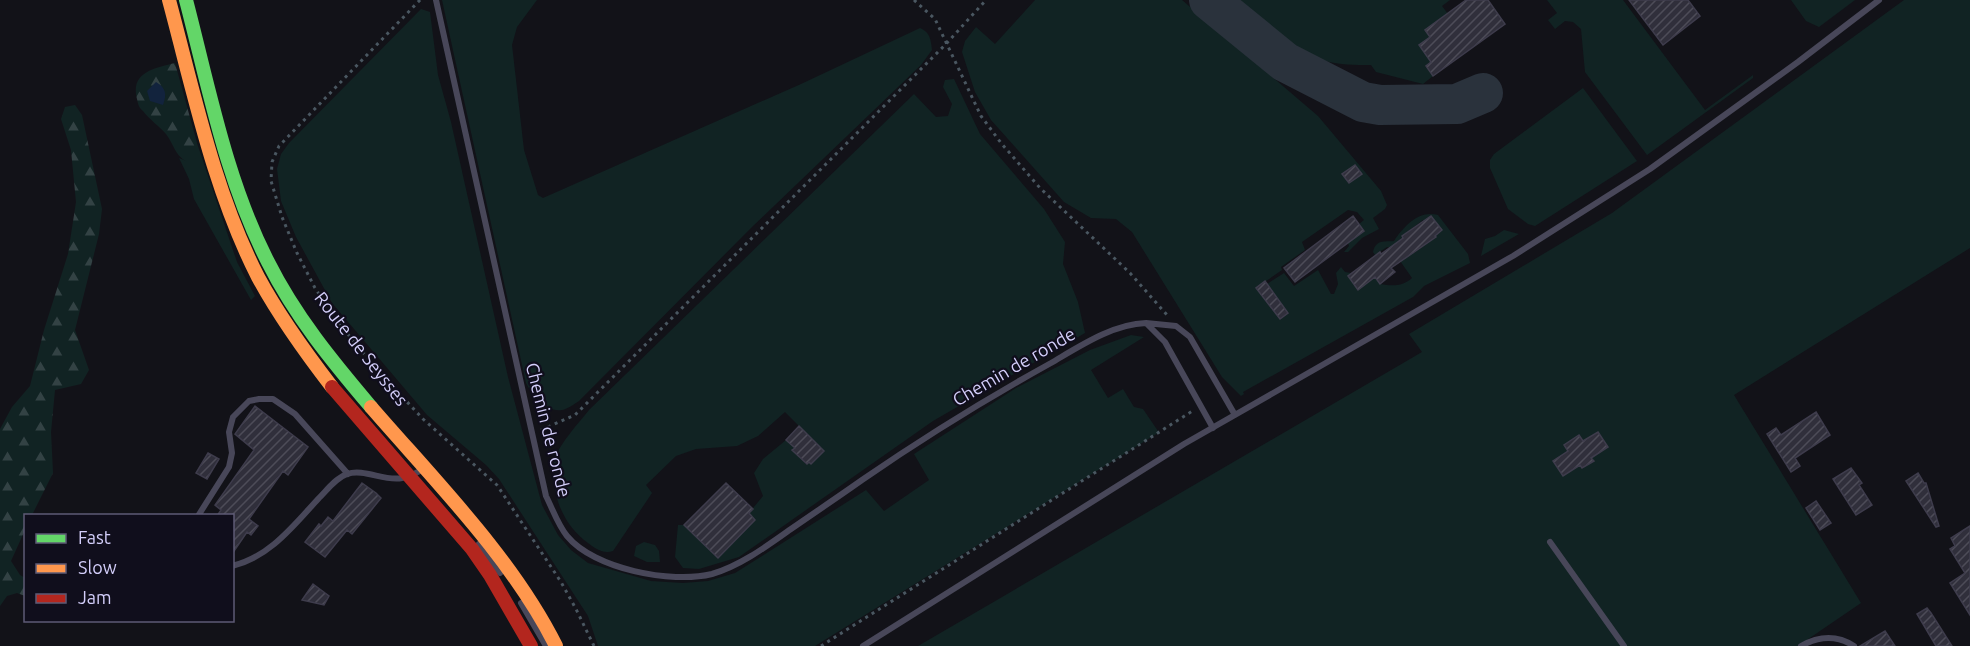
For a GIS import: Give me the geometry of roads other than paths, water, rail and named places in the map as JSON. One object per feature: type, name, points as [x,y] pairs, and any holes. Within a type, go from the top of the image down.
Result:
[{"type":"main road","name":"Route de Seysses","points":[[169,0],[214,165],[255,271],[278,312],[331,384],[492,547],[546,626],[556,646]]},
{"type":"main road","name":"Route de Seysses","points":[[186,0],[230,160],[252,227],[268,262],[303,322],[418,474],[490,575],[531,646]]},
{"type":"lane","name":"Route de Seysses","points":[[178,0],[227,178],[246,230],[277,296],[300,330]]},
{"type":"lane","name":"Chemin de ronde","points":[[436,0],[546,496],[568,538],[590,556],[650,574],[689,576],[711,574],[729,567],[762,549],[913,445],[1000,391],[1093,339],[1132,323],[1176,326],[1190,337],[1235,415]]},
{"type":"lane","points":[[863,646],[1213,428],[1513,256],[1650,169],[1879,0]]},
{"type":"lane","points":[[1146,323],[1165,342],[1213,428]]},
{"type":"lane","name":"Route de Seysses","points":[[306,338],[418,474]]},
{"type":"lane","points":[[199,514],[229,467],[232,453],[229,432],[233,417],[249,401],[273,399],[295,414],[348,474]]},
{"type":"lane","points":[[234,566],[249,562],[276,543],[333,483],[348,474],[403,478],[418,474]]},
{"type":"lane","points":[[473,537],[503,578]]},
{"type":"lane","points":[[1550,542],[1624,646]]},
{"type":"lane","points":[[515,595],[546,646]]},
{"type":"lane","points":[[1801,646],[1813,639],[1823,638],[1846,641],[1854,646]]},
{"type":"water","points":[[156,82],[165,92],[163,105],[150,101],[147,91]]}]
